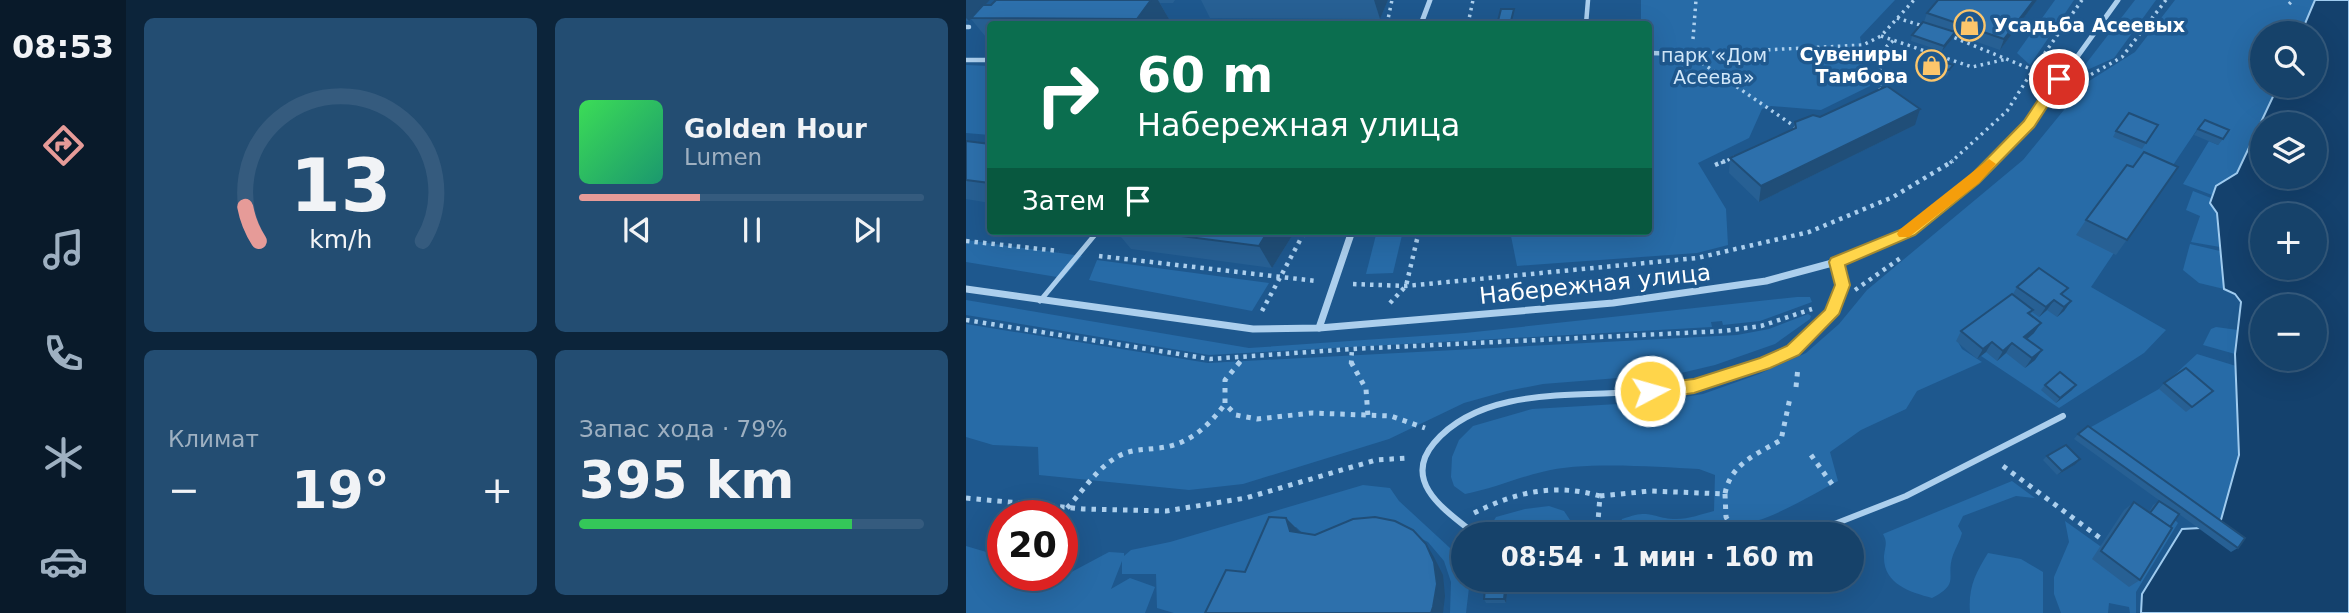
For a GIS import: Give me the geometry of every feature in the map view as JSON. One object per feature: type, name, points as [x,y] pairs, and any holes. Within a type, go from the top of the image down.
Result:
[{"type":"street","points":[[1423,21],[1430,0]]},
{"type":"street","name":"Набережная улица","points":[[966,289],[1253,329],[1370,325],[1613,303],[1766,281],[1836,262],[1910,231],[1974,180],[2029,124],[2118,0]]},
{"type":"street","points":[[1319,328],[1351,235]]},
{"type":"lane","points":[[1586,21],[1588,0]]},
{"type":"lane","points":[[1652,53],[1690,54]]},
{"type":"lane","points":[[966,60],[987,60]]},
{"type":"lane","points":[[1040,301],[1094,235]]},
{"type":"lane","points":[[1460,522],[1431,497],[1423,478],[1422,458],[1449,424],[1473,412],[1502,403],[1541,396],[1620,393],[1694,386],[1764,363],[1793,350],[1831,314],[1842,285],[1836,262]]},
{"type":"lane","points":[[1843,522],[1988,455],[2063,416]]},
{"type":"path","points":[[1388,21],[1392,0]]},
{"type":"path","points":[[1469,21],[1473,0]]},
{"type":"path","points":[[1690,54],[1696,0]]},
{"type":"path","points":[[1690,54],[1863,45],[1881,36],[1914,0]]},
{"type":"path","points":[[966,241],[1334,284],[1406,286],[1697,258],[1809,232],[1893,197],[1956,159],[2007,111],[2082,0]]},
{"type":"path","points":[[1948,35],[2033,70],[2059,79],[2079,82],[2122,57],[2166,0]]},
{"type":"path","points":[[1897,18],[1923,26]]},
{"type":"path","points":[[1881,36],[1972,67],[2007,59]]},
{"type":"path","points":[[1870,94],[1882,89],[1878,54],[1894,40]]},
{"type":"path","points":[[1690,54],[1797,128]]},
{"type":"path","points":[[1785,133],[1809,122]]},
{"type":"path","points":[[1715,165],[1738,155]]},
{"type":"path","points":[[1236,358],[1303,235]]},
{"type":"path","points":[[1365,349],[1370,325],[1406,286],[1418,235]]},
{"type":"path","points":[[1352,349],[1349,360],[1367,392],[1368,417]]},
{"type":"path","points":[[1074,500],[1101,469],[1117,457],[1136,449],[1181,444],[1202,431],[1225,404],[1225,380],[1244,357]]},
{"type":"path","points":[[1796,387],[1798,367]]},
{"type":"path","points":[[1729,522],[1726,517],[1725,494],[1730,474],[1749,457],[1781,440],[1790,398]]},
{"type":"path","points":[[1225,404],[1236,415],[1257,419],[1312,413],[1391,416],[1424,427],[1436,438]]},
{"type":"path","points":[[1811,455],[1833,487]]},
{"type":"path","points":[[1988,455],[2104,541]]},
{"type":"path","points":[[1078,508],[1166,511],[1246,498],[1376,460],[1422,458]]},
{"type":"path","points":[[1464,522],[1489,504],[1543,488],[1563,486],[1600,496],[1650,491],[1725,494]]},
{"type":"path","points":[[1598,522],[1600,496]]},
{"type":"path","points":[[966,498],[987,500]]},
{"type":"green space","name":"парк «Дом Асеева»","points":[[1641,0],[1895,0],[1860,37],[1870,86],[1821,110],[1771,106],[1762,109],[1749,138],[1698,163],[1726,209],[1728,245],[1697,253],[1517,266],[1511,235],[1652,235],[1652,21],[1641,21]]},
{"type":"green space","points":[[2055,0],[2074,0],[2030,65],[2017,53]]},
{"type":"green space","points":[[2135,0],[2156,0],[2114,58],[2078,74]]},
{"type":"green space","points":[[2175,0],[2315,0],[2306,21],[2250,21],[2250,98],[2272,98],[2266,112],[2250,112],[2250,145],[2237,173],[2216,186],[2212,195],[2183,184],[2209,141],[2218,145],[2224,135],[2200,125],[2091,287],[2166,330],[2144,353],[2059,408],[1957,340],[1962,349],[1982,362],[1917,391],[1906,409],[1861,430],[1830,452],[1838,481],[1798,503],[1752,522],[1621,522],[1622,519],[1645,514],[1681,519],[1714,511],[1715,475],[1699,469],[1578,467],[1542,472],[1465,494],[1454,486],[1451,477],[1452,457],[1459,440],[1473,426],[1532,409],[1652,402],[1703,394],[1759,374],[1806,353],[1839,324],[1867,290],[2023,160],[2086,83],[2135,52]]},
{"type":"green space","points":[[966,65],[987,66],[987,135],[966,133]]},
{"type":"green space","points":[[2193,191],[2211,198],[2210,203],[2217,213],[2220,247],[2191,242],[2200,216],[2186,210]]},
{"type":"green space","points":[[1376,235],[1402,235],[1393,273],[1366,274]]},
{"type":"green space","points":[[966,240],[1082,256],[1063,278],[966,262]]},
{"type":"green space","points":[[2190,244],[2220,251],[2224,289],[2199,283],[2183,270]]},
{"type":"green space","points":[[1097,260],[1269,283],[1252,311],[1089,280]]},
{"type":"green space","points":[[1810,297],[1812,302],[1760,321],[1723,325],[1722,321],[1711,322],[1712,327],[1209,355],[966,315],[966,300],[1249,348],[1465,333]]},
{"type":"green space","points":[[1808,314],[1810,319],[1775,344],[1715,365],[1681,373],[1543,384],[1507,391],[1464,403],[1389,439],[1243,484],[1189,490],[1039,475],[1038,447],[993,445],[966,437],[966,324],[1208,363],[1737,335],[1769,329]]},
{"type":"green space","points":[[2216,327],[2238,330],[2235,354],[2203,345],[2211,329]]},
{"type":"green space","points":[[2197,354],[2236,366],[2239,455],[2219,528],[2084,431],[2159,389]]},
{"type":"green space","points":[[2012,481],[2035,498],[2016,496],[1963,516],[1958,526],[1962,533],[1953,555],[1949,584],[1941,593],[1932,598],[1915,593],[1899,585],[1888,574],[1883,534]]},
{"type":"green space","points":[[1363,485],[1390,488],[1399,501],[1451,549],[1451,582],[1444,561],[1428,542],[1401,529],[1309,539],[1296,527],[1276,536],[1224,613],[1174,613],[1157,608],[1156,574],[1122,574],[1122,561],[1111,589],[1130,578],[1155,587],[1145,613],[966,613],[966,546],[987,552],[987,591],[1078,591],[1078,569],[1109,552],[1124,553],[1124,556],[1131,550],[1170,542]]},
{"type":"green space","points":[[1549,506],[1564,511],[1570,520],[1493,522],[1496,517]]},
{"type":"green space","points":[[2173,518],[2178,523],[2136,592],[2136,613],[2130,613],[2129,607],[2109,603],[2108,613],[2061,613],[2054,594],[2054,577],[2069,542],[2065,521],[2100,546]]},
{"type":"green space","points":[[1988,553],[2021,559],[2043,572],[2043,613],[1970,613],[1973,582]]},
{"type":"green space","points":[[1451,582],[1451,592],[1468,592],[1466,613],[1450,613]]},
{"type":"shaded area","points":[[2315,0],[2349,0],[2349,613],[2141,613],[2142,594],[2182,529],[2219,527],[2239,455],[2235,354],[2241,302],[2235,294],[2224,289],[2217,213],[2210,203],[2216,186],[2237,173],[2250,145],[2250,189],[2327,189],[2327,112],[2266,112],[2272,98],[2327,98],[2327,21],[2306,21]]},
{"type":"building","points":[[996,0],[1151,0],[1137,19],[971,18],[983,5],[991,5]]},
{"type":"building","points":[[1938,0],[2034,0],[2004,39],[1927,13]]},
{"type":"building","points":[[1501,9],[1514,9],[1511,21],[1498,21]]},
{"type":"building","points":[[1923,22],[1955,32],[1944,46],[1912,35]]},
{"type":"building","points":[[1942,61],[1953,65],[1949,70],[1939,66]]},
{"type":"building","points":[[1887,86],[1920,109],[1761,186],[1730,158],[1796,128],[1795,122],[1813,115],[1820,117]]},
{"type":"building","points":[[2129,113],[2158,125],[2146,143],[2116,131]]},
{"type":"building","points":[[2205,120],[2229,130],[2223,139],[2198,129]]},
{"type":"building","points":[[966,141],[987,144],[987,183],[966,180]]},
{"type":"building","points":[[2144,152],[2178,167],[2127,240],[2086,220],[2127,165],[2133,167]]},
{"type":"building","points":[[1173,235],[1266,235],[1259,246]]},
{"type":"building","points":[[2039,268],[2068,288],[2061,294],[2071,301],[2064,307],[2054,300],[2046,307],[2017,287]]},
{"type":"building","points":[[2012,294],[2033,310],[2028,313],[2041,323],[2024,337],[2042,350],[2032,358],[2012,343],[2003,351],[1992,342],[1983,349],[1961,331]]},
{"type":"building","points":[[2186,368],[2213,391],[2192,407],[2164,383]]},
{"type":"building","points":[[2060,372],[2076,385],[2060,398],[2045,385]]},
{"type":"building","points":[[2088,426],[2245,538],[2238,548],[2078,434]]},
{"type":"building","points":[[2066,445],[2080,459],[2062,471],[2047,456]]},
{"type":"building","points":[[2159,501],[2179,514],[2170,527],[2150,513]]},
{"type":"building","points":[[2134,502],[2172,528],[2140,580],[2101,551]]},
{"type":"building","points":[[1269,517],[1286,518],[1290,531],[1315,535],[1353,519],[1375,517],[1395,521],[1413,530],[1426,544],[1434,562],[1437,584],[1431,613],[1205,613],[1226,570],[1245,572]]},
{"type":"building","points":[[1485,592],[1505,592],[1504,599],[1484,599]]},
{"type":"slow traffic","points":[[1904,234],[1974,180],[1989,164]]},
{"type":"place","name":"Усадьба Асеевых","points":[[1970,25]]},
{"type":"place","name":"Сувениры Тамбова","points":[[1931,65]]},
{"type":"route","points":[[1650,391],[1694,386],[1740,372],[1793,350],[1831,314],[1842,285],[1836,262],[1910,231],[1974,180],[2029,124],[2059,79]]}]
